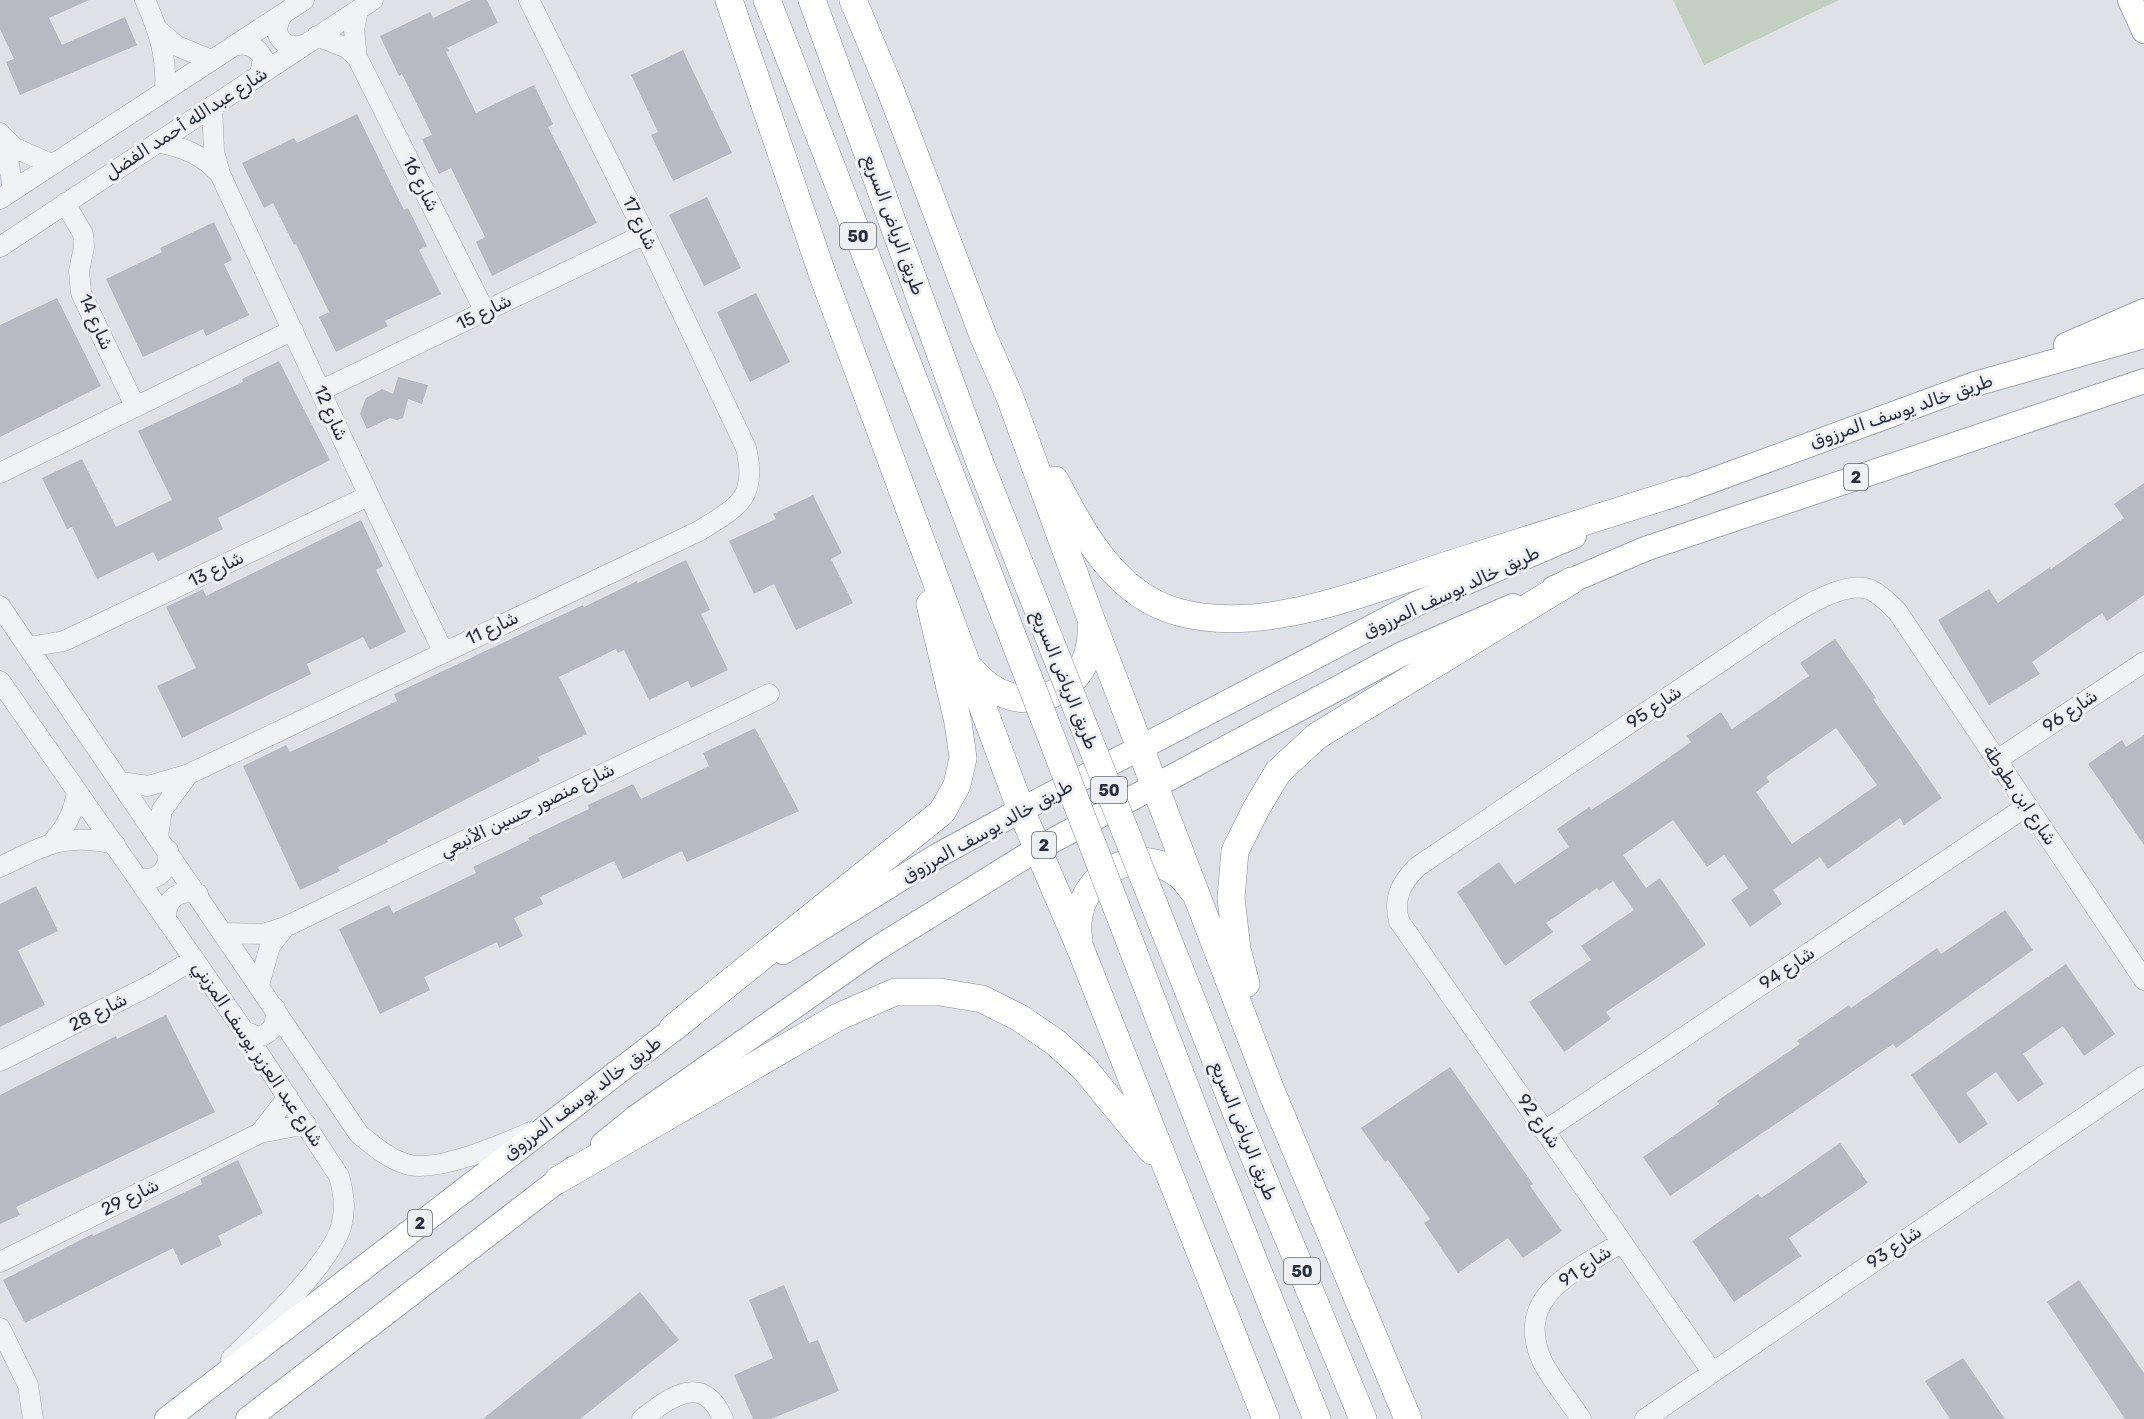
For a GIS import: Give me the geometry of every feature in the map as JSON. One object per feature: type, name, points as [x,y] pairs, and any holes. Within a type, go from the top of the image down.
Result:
[{"type":"highway","points":[[729,0],[807,231],[1021,810],[1081,950],[1121,1057],[1170,1174],[1266,1419]]},
{"type":"highway","name":"طريق الرياض السريع","points":[[767,0],[1205,1138],[1317,1419]]},
{"type":"highway","name":"طريق الرياض السريع","points":[[813,0],[978,458],[1240,1122],[1363,1419]]},
{"type":"highway","points":[[853,0],[890,89],[984,338],[1009,395],[1091,619],[1272,1093],[1408,1419]]},
{"type":"highway","points":[[1009,395],[1081,529],[1111,571],[1141,594],[1176,612],[1214,619],[1263,617],[1335,600],[1685,490]]},
{"type":"highway","points":[[673,1028],[820,908],[920,832],[942,812],[957,785],[963,758],[958,722],[906,504]]},
{"type":"highway","points":[[1272,1093],[1237,949],[1231,898],[1235,851],[1256,809],[1278,772],[1317,736],[1571,581]]},
{"type":"highway","points":[[969,667],[984,685],[1005,697],[1028,700],[1051,696],[1071,683],[1085,664],[1092,642],[1091,619]]},
{"type":"highway","points":[[1081,950],[1076,923],[1083,897],[1100,875],[1125,863],[1153,863],[1178,874],[1196,894]]},
{"type":"highway","points":[[558,1180],[838,1017],[895,992],[940,992],[982,999],[1020,1018],[1055,1042],[1084,1068],[1170,1174]]},
{"type":"main road","points":[[2130,0],[2144,31]]},
{"type":"main road","points":[[1975,384],[2144,311]]},
{"type":"main road","name":"طريق خالد يوسف المرزوق","points":[[169,1417],[673,1028],[779,955],[937,856],[1021,810],[1418,603],[1685,490],[1975,384],[2144,336]]},
{"type":"main road","name":"طريق خالد يوسف المرزوق","points":[[248,1419],[558,1180],[634,1118],[876,949],[1037,849],[1400,655],[1645,549],[2144,381]]},
{"type":"main road","points":[[2104,393],[2144,388]]},
{"type":"street","points":[[145,0],[159,31],[165,53],[165,91]]},
{"type":"street","points":[[7,195],[304,0]]},
{"type":"street","name":"شارع 17","points":[[529,0],[645,234],[746,448]]},
{"type":"street","name":"شارع عبدالله أحمد الفضل","points":[[0,248],[64,203],[365,5]]},
{"type":"street","name":"شارع 16","points":[[365,5],[354,30],[357,57],[486,312]]},
{"type":"street","points":[[284,13],[278,21],[276,30],[280,39],[287,46],[297,47],[311,40],[347,48],[357,57]]},
{"type":"street","points":[[159,31],[177,46],[211,60]]},
{"type":"street","points":[[233,46],[251,45],[258,50],[263,58],[260,75]]},
{"type":"street","name":"شارع 12","points":[[212,106],[214,151],[220,174],[322,390],[368,496],[443,651]]},
{"type":"street","points":[[1,134],[15,148],[51,164]]},
{"type":"street","points":[[1,134],[12,172],[7,195]]},
{"type":"street","name":"شارع 12","points":[[158,142],[186,149],[205,158],[220,174]]},
{"type":"street","name":"شارع 14","points":[[64,203],[83,234],[84,247],[79,271],[81,293],[135,406]]},
{"type":"street","name":"شارع 15","points":[[322,390],[645,234]]},
{"type":"street","points":[[0,473],[293,330]]},
{"type":"street","name":"شارع 11","points":[[121,782],[148,786],[189,774],[699,531],[729,513],[750,484],[751,470],[746,448]]},
{"type":"street","name":"شارع 13","points":[[29,647],[64,641],[368,496]]},
{"type":"street","name":"شارع 95","points":[[1418,867],[1804,607],[1850,589],[1869,589],[1897,611]]},
{"type":"street","points":[[0,606],[198,894],[359,1134],[387,1156],[408,1165],[427,1166],[486,1151],[542,1128]]},
{"type":"street","name":"شارع ابن بطوطة","points":[[1897,611],[2144,980]]},
{"type":"street","points":[[47,674],[64,641]]},
{"type":"street","name":"شارع 96","points":[[1997,760],[2144,662]]},
{"type":"street","name":"شارع عبد العزيز يوسف المزيني","points":[[0,681],[139,878],[306,1124],[339,1176],[345,1201],[341,1228],[324,1261],[240,1350],[169,1417]]},
{"type":"street","name":"شارع منصور حسين الأنبعي","points":[[224,933],[263,934],[285,927],[769,694]]},
{"type":"street","name":"شارع 11","points":[[139,878],[155,878],[167,867],[163,843],[162,810],[172,792],[189,774]]},
{"type":"street","points":[[52,842],[67,825],[75,808],[77,791]]},
{"type":"street","name":"شارع 94","points":[[1546,1130],[2027,806]]},
{"type":"street","points":[[0,867],[52,842],[93,839],[115,844]]},
{"type":"street","name":"شارع 92","points":[[1418,867],[1403,880],[1396,908],[1399,921],[1712,1372]]},
{"type":"street","points":[[165,918],[166,909],[174,896],[182,892],[198,894]]},
{"type":"street","points":[[259,985],[270,946],[285,927]]},
{"type":"street","name":"شارع 28","points":[[0,1061],[152,985],[194,959]]},
{"type":"street","points":[[244,1031],[258,1037],[272,1030],[275,1023],[274,1008]]},
{"type":"street","name":"شارع 93","points":[[1645,1419],[2144,1076]]},
{"type":"street","name":"شارع 29","points":[[260,1133],[288,1097]]},
{"type":"street","name":"شارع 29","points":[[0,1262],[260,1133],[306,1124]]},
{"type":"street","name":"شارع 91","points":[[1581,1419],[1543,1363],[1533,1328],[1544,1297],[1555,1285],[1622,1242]]},
{"type":"street","points":[[0,1328],[28,1385],[33,1419]]},
{"type":"street","points":[[642,1419],[678,1395],[691,1392],[705,1396],[714,1402],[723,1419]]},
{"type":"green space","points":[[1673,0],[1839,0],[1704,65]]},
{"type":"building","points":[[0,0],[89,0],[49,18],[62,45],[125,17],[137,45],[20,95],[6,62],[14,59],[0,29]]},
{"type":"building","points":[[471,0],[487,0],[498,23],[447,48],[449,51],[446,52],[476,113],[534,85],[553,124],[548,127],[597,223],[492,276],[476,242],[485,237],[451,168],[439,174],[422,139],[432,135],[402,74],[399,76],[380,36],[430,12],[433,18]]},
{"type":"building","points":[[683,50],[732,153],[673,181],[651,135],[658,132],[631,75]]},
{"type":"building","points":[[357,114],[404,210],[408,208],[427,246],[419,250],[441,294],[385,321],[388,326],[336,352],[319,317],[329,312],[296,244],[294,245],[273,203],[264,208],[242,163],[294,138],[297,143]]},
{"type":"building","points":[[707,197],[741,268],[704,286],[669,215]]},
{"type":"building","points":[[214,222],[232,260],[224,264],[249,315],[206,336],[203,329],[143,357],[106,279],[162,252],[160,248]]},
{"type":"building","points":[[756,293],[790,362],[750,382],[717,312]]},
{"type":"building","points":[[57,298],[101,386],[0,437],[0,325]]},
{"type":"building","points":[[279,361],[330,460],[218,518],[223,529],[158,561],[153,552],[97,579],[72,527],[67,529],[42,478],[82,459],[116,527],[172,500],[138,431],[243,382],[242,379]]},
{"type":"building","points":[[398,377],[428,385],[422,404],[408,399],[403,418],[397,420],[390,418],[367,429],[360,414],[366,398],[382,389],[393,394]]},
{"type":"building","points":[[2144,483],[2144,595],[2107,621],[2102,613],[2032,662],[2040,674],[1989,705],[1938,620],[1989,589],[1998,603],[2050,567],[2051,569],[2124,518],[2114,504]]},
{"type":"building","points":[[813,495],[842,553],[831,559],[853,603],[796,630],[774,584],[754,594],[729,541],[776,519],[773,514]]},
{"type":"building","points":[[361,520],[383,566],[376,570],[406,632],[370,650],[363,637],[307,664],[311,674],[182,738],[157,686],[196,668],[166,607],[203,589],[206,596]]},
{"type":"building","points":[[686,560],[710,610],[701,614],[728,670],[691,688],[688,681],[649,700],[624,650],[618,653],[616,649],[559,677],[587,734],[538,757],[540,761],[387,840],[388,842],[338,867],[340,871],[300,890],[243,766],[286,745],[290,752],[397,701],[394,694],[583,605],[584,607]]},
{"type":"building","points":[[1835,639],[1876,698],[1873,699],[1942,798],[1904,825],[1900,818],[1828,869],[1820,857],[1773,890],[1782,904],[1750,927],[1731,900],[1748,888],[1724,855],[1707,867],[1673,820],[1623,855],[1646,888],[1660,878],[1706,945],[1606,1012],[1611,1019],[1564,1052],[1529,1002],[1591,960],[1581,946],[1634,910],[1613,881],[1599,891],[1597,888],[1546,923],[1553,932],[1505,966],[1457,892],[1499,862],[1515,884],[1569,847],[1557,829],[1589,807],[1591,810],[1691,742],[1687,736],[1721,712],[1732,729],[1809,676],[1800,663]],"holes":[[[1836,728],[1877,785],[1792,844],[1756,792],[1769,782],[1766,777]]]},
{"type":"building","points":[[755,728],[799,811],[687,862],[682,851],[623,879],[614,861],[540,897],[543,904],[514,918],[523,936],[499,948],[497,942],[424,977],[430,990],[380,1014],[339,929],[389,905],[393,913],[476,873],[473,867],[589,809],[588,805],[633,784],[641,799],[709,766],[703,753]]},
{"type":"building","points":[[2144,735],[2144,845],[2088,764],[2122,740],[2126,747]]},
{"type":"building","points":[[36,886],[58,931],[18,950],[45,1005],[0,1027],[0,904]]},
{"type":"building","points":[[2005,910],[2033,950],[1896,1048],[1893,1044],[1670,1196],[1643,1157],[1719,1104],[1717,1101],[1800,1044],[1797,1041],[1849,1005],[1851,1008],[1937,948],[1941,954]]},
{"type":"building","points":[[2066,964],[2115,1034],[2084,1056],[2063,1026],[2023,1054],[2044,1084],[2018,1102],[1996,1072],[1966,1093],[1988,1124],[1959,1144],[1911,1075]]},
{"type":"building","points":[[166,1015],[215,1112],[16,1207],[20,1215],[0,1224],[0,1095],[116,1036],[117,1039]]},
{"type":"building","points":[[1450,1067],[1533,1184],[1530,1186],[1562,1231],[1523,1258],[1508,1238],[1458,1273],[1424,1223],[1430,1219],[1388,1160],[1385,1162],[1361,1128]]},
{"type":"building","points":[[1840,1143],[1868,1183],[1789,1238],[1801,1256],[1734,1302],[1692,1241],[1758,1194],[1761,1198]]},
{"type":"building","points":[[238,1160],[263,1213],[218,1236],[222,1245],[181,1265],[173,1248],[25,1323],[3,1280],[92,1234],[93,1236],[202,1184],[200,1179]]},
{"type":"building","points":[[2079,1280],[2144,1373],[2144,1419],[2125,1419],[2047,1302]]},
{"type":"building","points":[[784,1285],[809,1343],[818,1340],[839,1391],[771,1419],[753,1419],[734,1375],[773,1358],[749,1300]]},
{"type":"building","points":[[640,1292],[679,1340],[580,1419],[483,1419]]},
{"type":"building","points":[[1963,1358],[2005,1419],[1950,1419],[1925,1381]]}]
